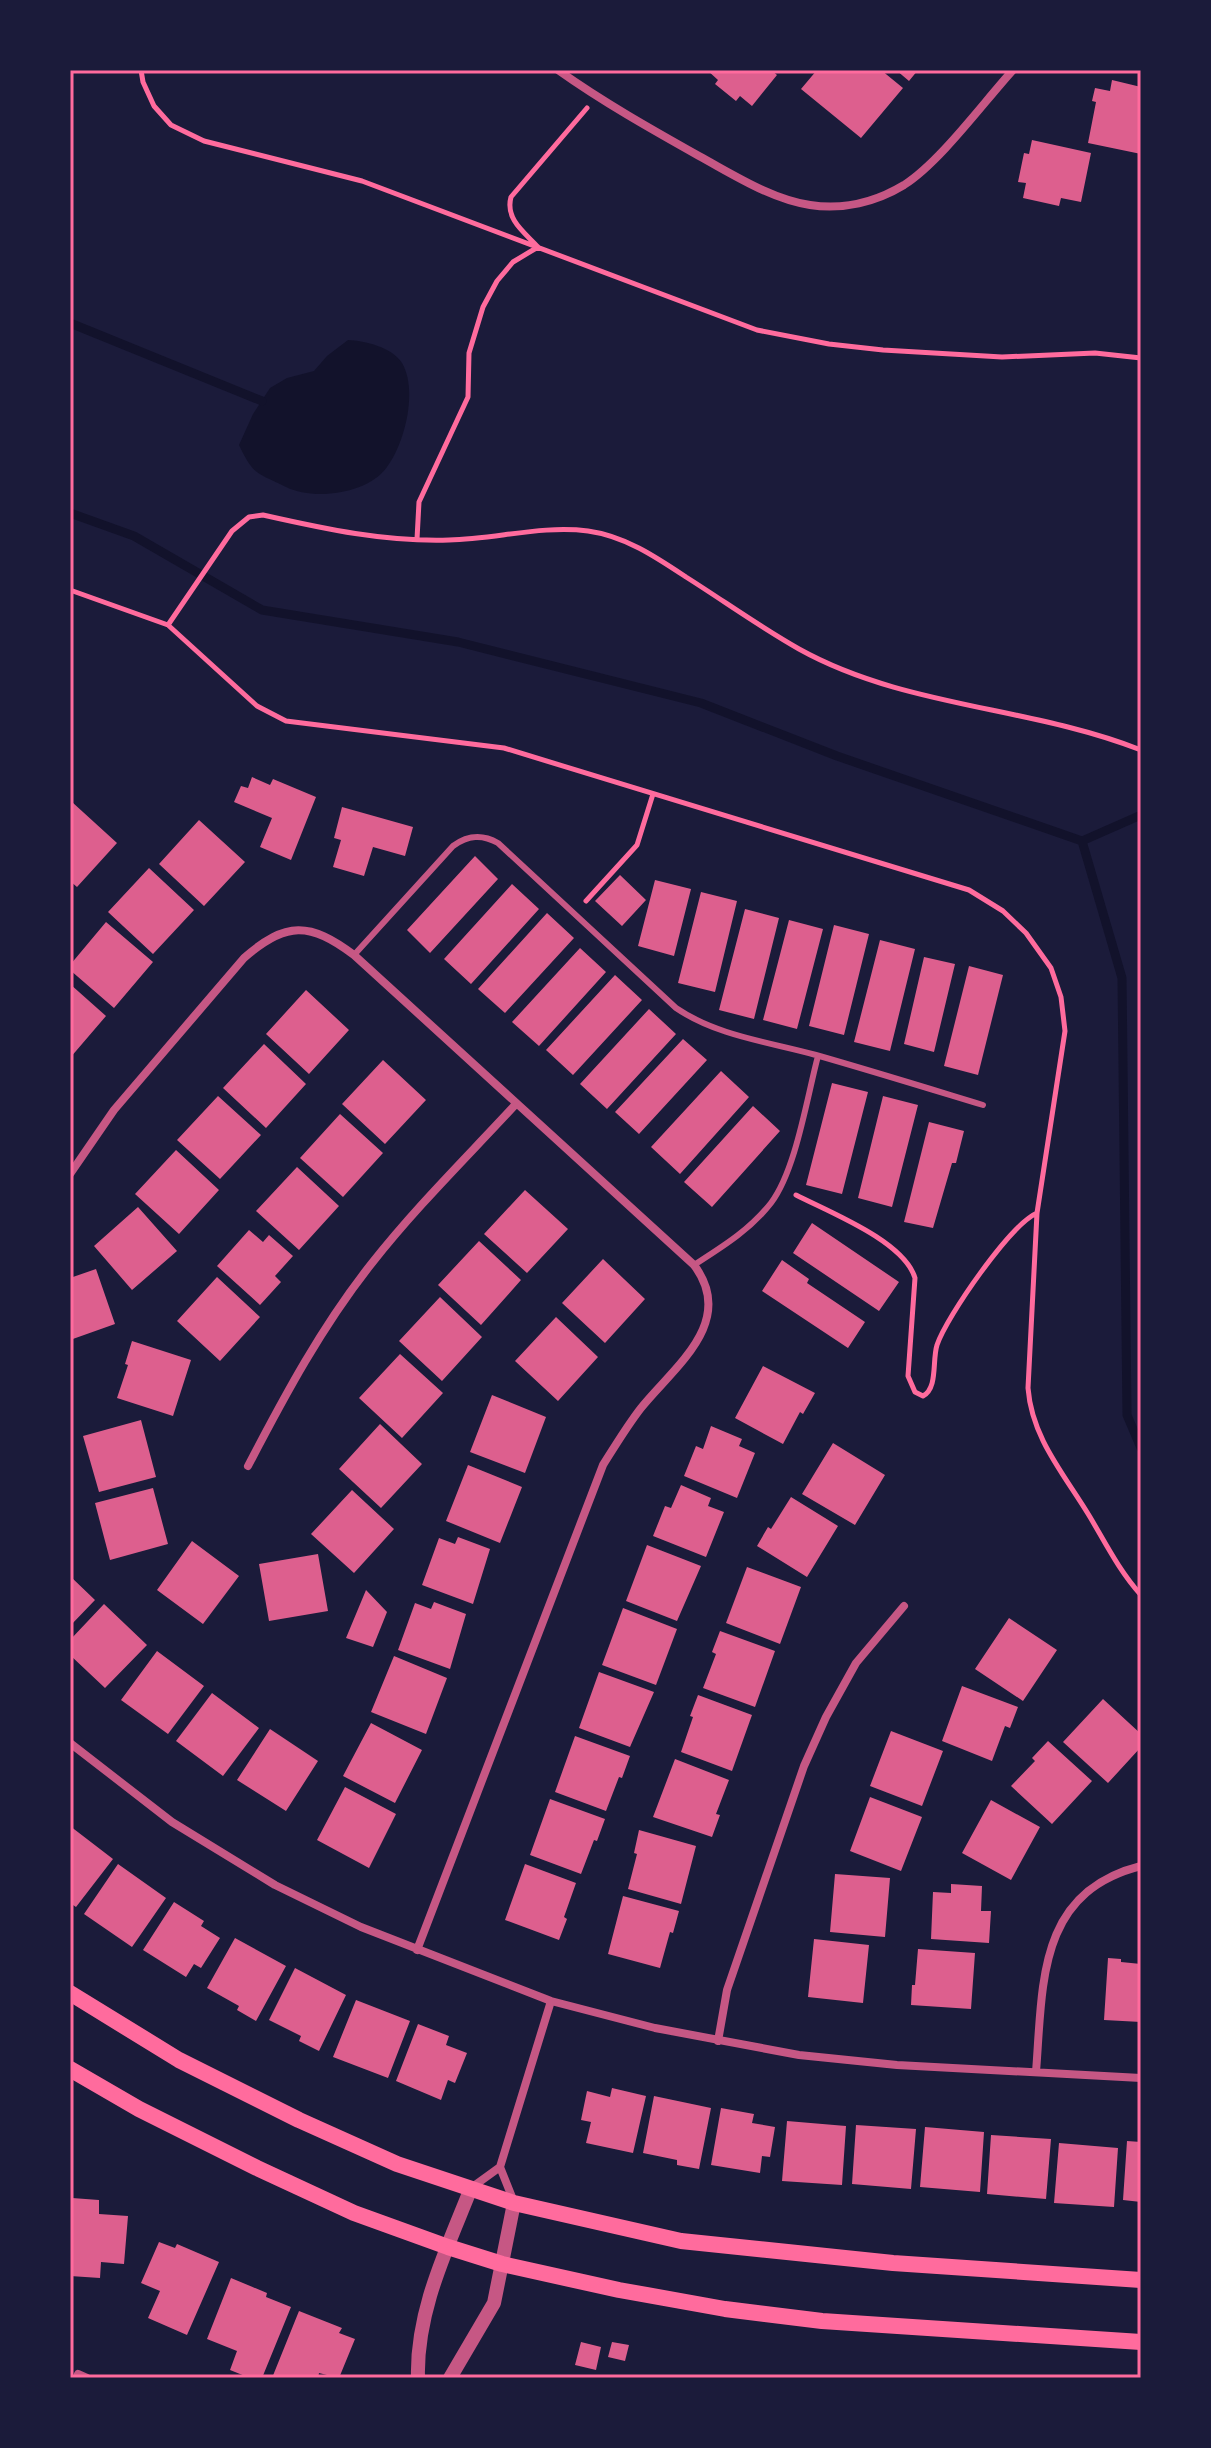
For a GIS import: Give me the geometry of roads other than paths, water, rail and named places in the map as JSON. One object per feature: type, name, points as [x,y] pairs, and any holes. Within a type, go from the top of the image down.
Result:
[{"type":"main road","points":[[70,1993],[179,2060],[299,2120],[397,2164],[514,2203],[696,2243],[893,2263],[1141,2280]]},
{"type":"main road","points":[[70,2069],[139,2109],[354,2213],[502,2264],[619,2290],[822,2321],[1141,2342]]},
{"type":"street","points":[[558,70],[597,97],[773,194],[809,205],[841,206],[872,200],[907,183],[939,154],[1013,70]]},
{"type":"street","points":[[70,1174],[114,1110],[244,958],[264,941],[294,930],[309,930],[337,942],[354,955],[694,1265],[705,1285],[706,1324],[692,1350],[642,1407],[603,1465],[417,1950]]},
{"type":"street","points":[[248,1466],[317,1340],[371,1264],[515,1105]]},
{"type":"street","points":[[718,2041],[727,1990],[804,1766],[826,1717],[856,1663],[904,1606]]},
{"type":"street","points":[[70,1743],[139,1798],[226,1857],[327,1911],[417,1950],[551,2001],[718,2041],[799,2055],[1141,2078]]},
{"type":"street","points":[[1036,2072],[1047,1969],[1052,1941],[1060,1924],[1082,1895],[1097,1884],[1141,1866]]},
{"type":"street","points":[[418,2378],[417,2354],[432,2287],[471,2188],[500,2167],[551,2001]]},
{"type":"street","points":[[450,2378],[490,2311],[502,2264],[514,2203],[500,2167]]},
{"type":"lane","points":[[354,955],[453,846],[469,837],[489,838],[676,1008],[692,1019],[726,1032],[983,1105]]},
{"type":"lane","points":[[694,1265],[732,1241],[772,1202],[791,1160],[818,1056]]},
{"type":"waterway","points":[[70,323],[262,401]]},
{"type":"waterway","points":[[70,513],[134,536],[262,610],[458,642],[701,703],[837,756],[1082,841]]},
{"type":"waterway","points":[[1082,841],[1141,815]]},
{"type":"waterway","points":[[1082,841],[1122,978],[1127,1415],[1141,1448]]}]
